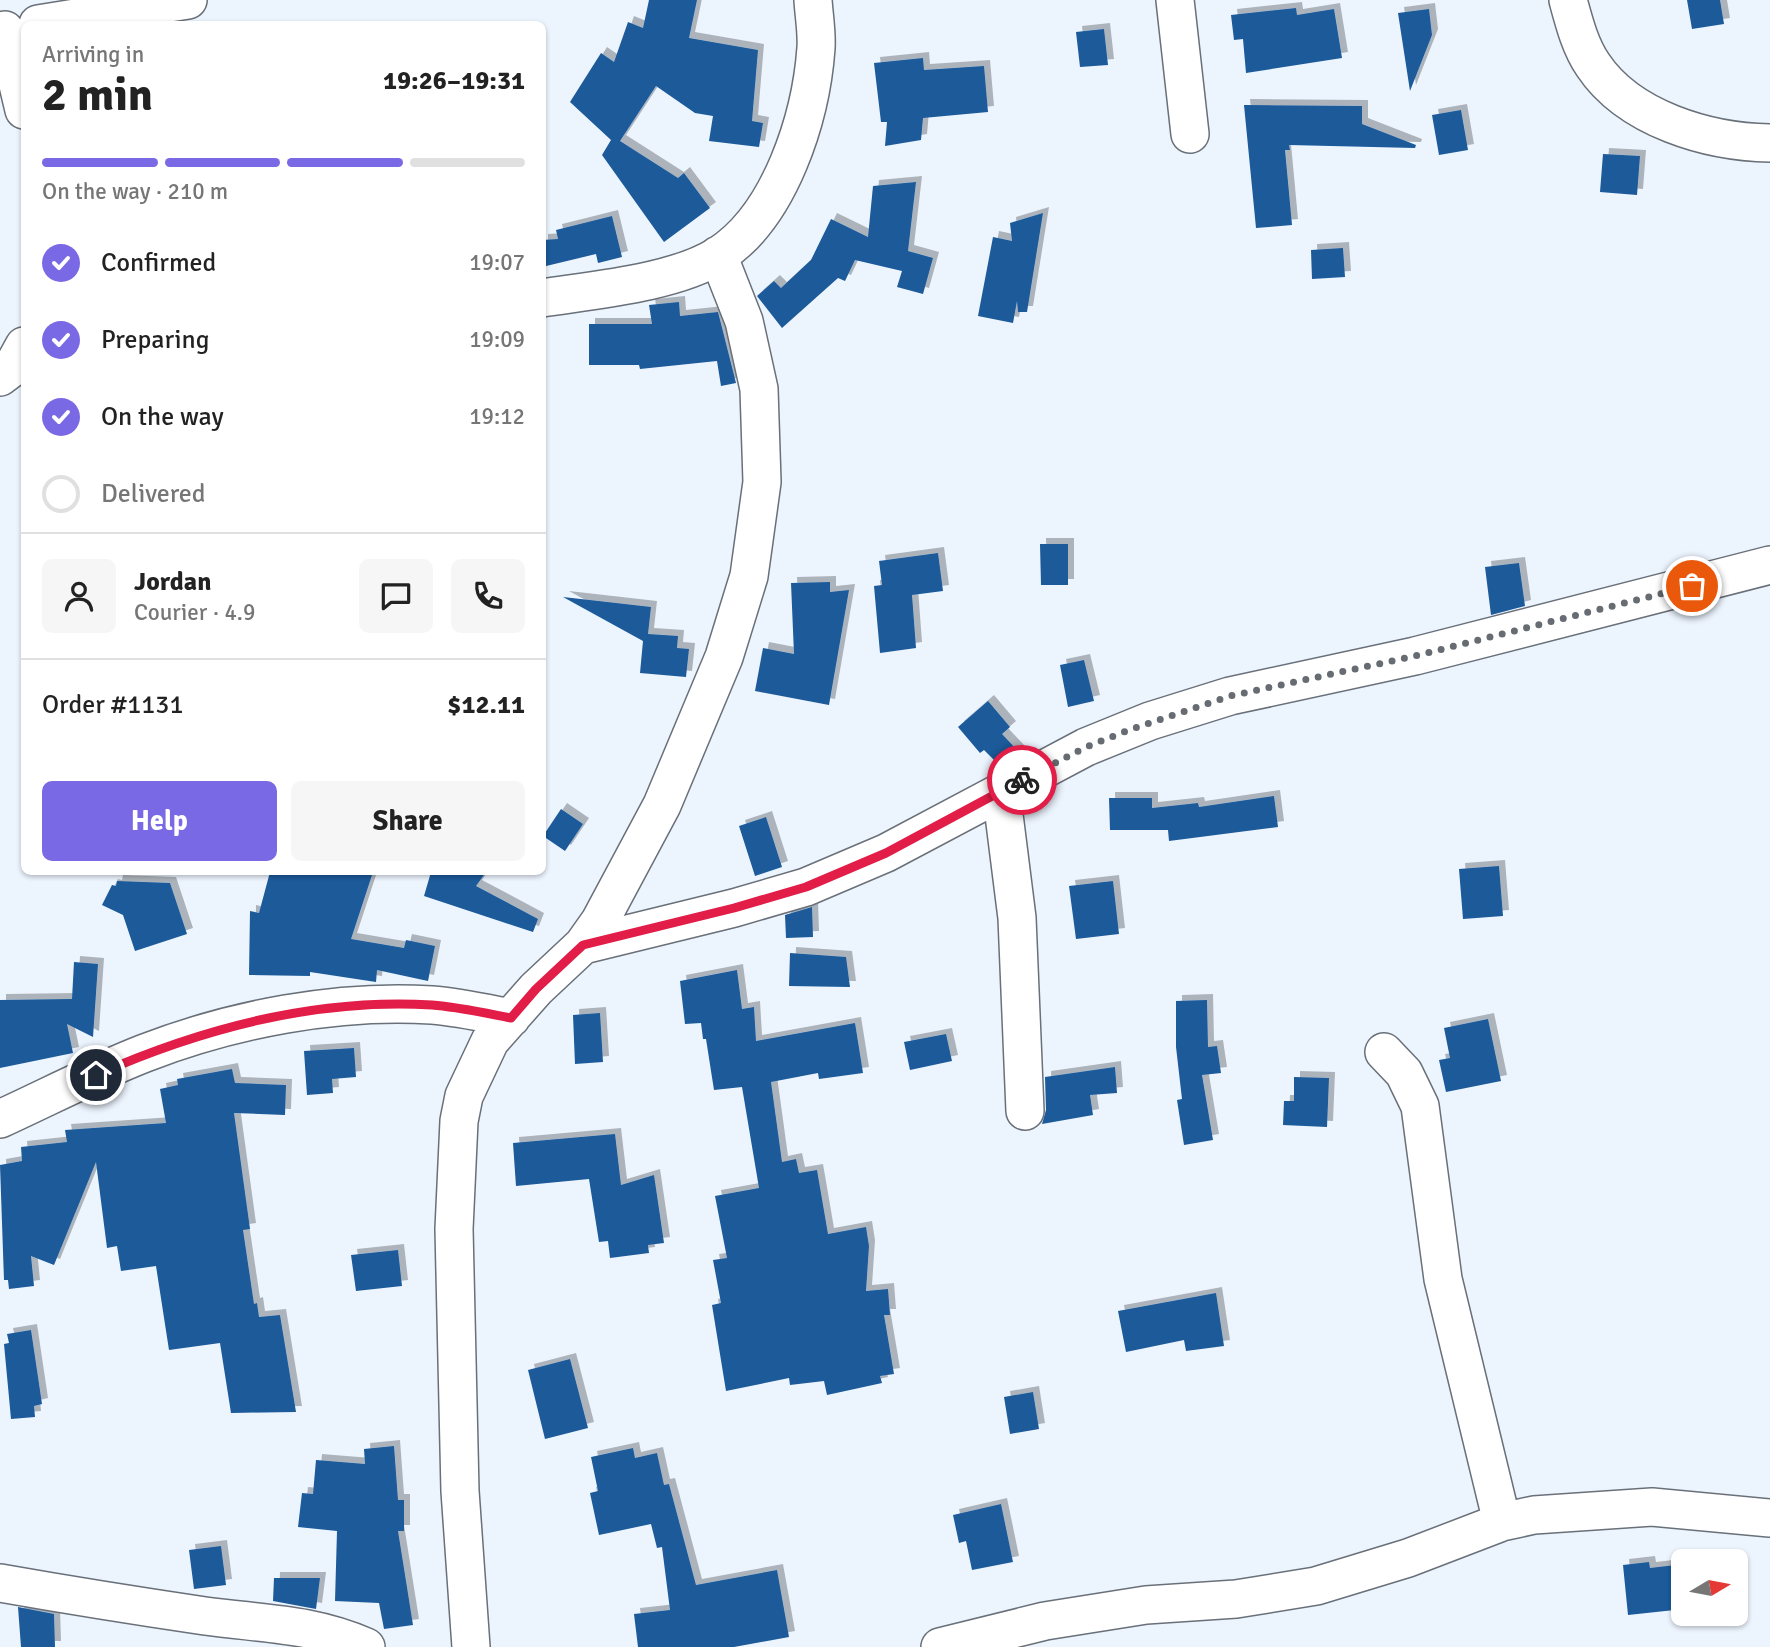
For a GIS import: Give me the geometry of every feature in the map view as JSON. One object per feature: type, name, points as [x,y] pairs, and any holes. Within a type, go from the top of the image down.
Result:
[{"type":"street","points":[[60,21],[188,0]]},
{"type":"street","points":[[546,297],[657,279],[718,255],[761,217],[793,153],[809,98],[816,47],[813,0]]},
{"type":"street","points":[[1175,0],[1190,134]]},
{"type":"street","points":[[1568,0],[1577,34],[1592,64],[1612,89],[1663,120],[1714,138],[1770,143]]},
{"type":"street","points":[[17,28],[21,75]]},
{"type":"street","points":[[471,1647],[460,1491],[454,1229],[456,1151],[464,1096],[490,1041],[536,989],[583,945],[600,921],[662,805],[724,657],[749,576],[762,482],[759,389],[744,321],[718,255]]},
{"type":"street","points":[[0,377],[12,368],[21,352]]},
{"type":"street","points":[[583,945],[734,908],[806,887],[886,853],[1086,747],[1150,721],[1230,696],[1415,656],[1770,565]]},
{"type":"street","points":[[1001,791],[1017,918],[1025,1111]]},
{"type":"street","points":[[0,1119],[145,1054],[212,1031],[291,1015],[354,1007],[432,1005],[511,1018]]},
{"type":"street","points":[[1384,1052],[1404,1073],[1420,1106],[1443,1279],[1502,1522]]},
{"type":"street","points":[[940,1647],[1058,1619],[1146,1605],[1236,1599],[1316,1586],[1408,1558],[1502,1522],[1574,1511],[1652,1507],[1770,1518]]},
{"type":"street","points":[[0,1583],[193,1614],[305,1626],[335,1634],[366,1647]]},
{"type":"building","points":[[649,0],[697,0],[689,38],[758,50],[752,121],[763,123],[759,147],[709,141],[713,116],[695,113],[656,86],[620,141],[678,178],[684,173],[710,208],[664,242],[602,155],[611,140],[570,102],[601,53],[614,62],[628,22],[643,28]]},
{"type":"building","points":[[1687,0],[1720,0],[1724,24],[1692,29]]},
{"type":"building","points":[[1296,8],[1297,15],[1334,9],[1342,58],[1246,73],[1243,39],[1234,40],[1231,15]]},
{"type":"building","points":[[1429,9],[1432,35],[1410,91],[1398,13]]},
{"type":"building","points":[[1104,29],[1108,65],[1080,67],[1076,32]]},
{"type":"building","points":[[923,58],[924,70],[984,66],[988,112],[923,118],[921,140],[885,146],[887,122],[881,122],[874,63]]},
{"type":"building","points":[[1244,105],[1362,106],[1362,124],[1416,145],[1415,148],[1289,145],[1290,150],[1285,150],[1292,225],[1256,228]]},
{"type":"building","points":[[1461,110],[1468,150],[1439,155],[1432,115]]},
{"type":"building","points":[[1603,154],[1640,156],[1637,195],[1600,192]]},
{"type":"building","points":[[916,182],[908,251],[933,258],[923,294],[897,287],[902,271],[855,260],[845,281],[838,278],[782,328],[757,296],[774,281],[781,288],[811,260],[831,219],[868,237],[873,186]]},
{"type":"building","points":[[1043,213],[1027,312],[1018,312],[1017,301],[1013,323],[978,316],[993,237],[1012,241],[1010,223]]},
{"type":"building","points":[[612,216],[622,257],[598,263],[596,254],[546,266],[546,240],[558,239],[556,230]]},
{"type":"building","points":[[1343,248],[1345,277],[1312,279],[1311,250]]},
{"type":"building","points":[[679,302],[680,316],[718,312],[736,383],[721,386],[717,361],[640,369],[639,365],[589,365],[589,324],[652,324],[649,305]]},
{"type":"building","points":[[1040,544],[1068,544],[1068,585],[1041,585]]},
{"type":"building","points":[[938,553],[943,591],[912,595],[916,648],[880,653],[874,586],[882,585],[879,561]]},
{"type":"building","points":[[1519,563],[1525,606],[1491,615],[1485,567]]},
{"type":"building","points":[[830,582],[830,592],[849,590],[829,705],[755,691],[763,648],[794,654],[791,583]]},
{"type":"building","points":[[563,597],[651,607],[648,634],[678,636],[677,648],[689,649],[686,677],[640,673],[643,641]]},
{"type":"building","points":[[1084,660],[1094,701],[1068,707],[1060,665]]},
{"type":"building","points":[[988,701],[1010,727],[1002,734],[1019,752],[1002,768],[984,750],[980,753],[958,727]]},
{"type":"building","points":[[1274,796],[1278,827],[1169,841],[1168,830],[1110,830],[1109,798],[1152,798],[1152,808],[1198,803],[1199,807]]},
{"type":"building","points":[[561,809],[583,824],[565,851],[546,838],[546,832]]},
{"type":"building","points":[[766,817],[782,867],[755,876],[739,826]]},
{"type":"building","points":[[1499,866],[1503,916],[1463,919],[1459,869]]},
{"type":"building","points":[[269,875],[372,875],[351,939],[404,948],[406,940],[435,946],[428,981],[377,970],[376,982],[310,972],[310,976],[249,975],[250,911],[259,913]]},
{"type":"building","points":[[430,875],[484,875],[476,886],[538,919],[533,932],[424,896]]},
{"type":"building","points":[[117,881],[170,883],[187,934],[135,951],[123,915],[102,905],[112,885],[116,886]]},
{"type":"building","points":[[1113,881],[1119,934],[1076,939],[1069,886]]},
{"type":"building","points":[[812,907],[813,937],[786,938],[785,915]]},
{"type":"building","points":[[790,953],[846,957],[850,987],[789,986]]},
{"type":"building","points":[[74,962],[98,964],[93,1037],[67,1024],[73,1053],[0,1068],[0,1000],[72,999]]},
{"type":"building","points":[[737,970],[742,1009],[754,1007],[756,1041],[855,1023],[863,1073],[819,1079],[818,1073],[771,1082],[782,1162],[796,1159],[799,1173],[817,1170],[828,1234],[866,1227],[869,1246],[866,1291],[888,1289],[890,1315],[884,1315],[894,1374],[880,1376],[882,1383],[827,1395],[824,1381],[790,1385],[789,1378],[726,1391],[712,1305],[721,1303],[713,1260],[727,1258],[715,1196],[759,1188],[742,1087],[714,1090],[701,1023],[685,1024],[680,981]]},
{"type":"building","points":[[1207,1000],[1208,1047],[1217,1046],[1221,1073],[1202,1075],[1213,1140],[1184,1145],[1177,1100],[1182,1099],[1176,1047],[1176,1001]]},
{"type":"building","points":[[600,1013],[603,1062],[575,1064],[573,1015]]},
{"type":"building","points":[[1488,1019],[1501,1081],[1446,1092],[1439,1060],[1450,1058],[1444,1028]]},
{"type":"building","points":[[946,1034],[952,1061],[910,1070],[904,1042]]},
{"type":"building","points":[[354,1048],[356,1077],[332,1079],[333,1093],[307,1095],[304,1051]]},
{"type":"building","points":[[1115,1067],[1117,1093],[1090,1095],[1093,1115],[1042,1124],[1046,1110],[1045,1077]]},
{"type":"building","points":[[232,1069],[235,1083],[286,1085],[285,1115],[234,1113],[250,1229],[243,1230],[254,1304],[257,1303],[259,1317],[280,1315],[296,1412],[231,1413],[220,1343],[169,1350],[156,1266],[121,1271],[117,1246],[107,1248],[96,1162],[54,1265],[31,1256],[34,1286],[9,1289],[8,1280],[4,1280],[0,1165],[22,1161],[21,1147],[67,1142],[65,1130],[166,1123],[160,1089],[178,1085],[177,1079]]},
{"type":"building","points":[[1294,1077],[1329,1078],[1327,1127],[1283,1125],[1284,1101],[1294,1101]]},
{"type":"building","points":[[615,1134],[621,1185],[654,1175],[664,1243],[648,1245],[649,1253],[610,1258],[608,1241],[599,1242],[589,1179],[516,1186],[513,1143]]},
{"type":"building","points":[[398,1250],[402,1286],[356,1291],[351,1255]]},
{"type":"building","points":[[1216,1293],[1224,1346],[1186,1351],[1184,1340],[1126,1352],[1118,1311]]},
{"type":"building","points":[[31,1330],[42,1404],[34,1406],[35,1417],[11,1419],[4,1344],[9,1343],[7,1334]]},
{"type":"building","points":[[570,1359],[588,1428],[545,1439],[528,1370]]},
{"type":"building","points":[[1033,1392],[1039,1429],[1010,1434],[1004,1397]]},
{"type":"building","points":[[394,1446],[398,1500],[404,1500],[404,1531],[398,1531],[413,1625],[384,1629],[379,1603],[335,1601],[337,1531],[298,1527],[302,1493],[313,1494],[316,1460],[365,1464],[364,1449]]},
{"type":"building","points":[[633,1448],[635,1458],[657,1453],[664,1485],[669,1484],[696,1585],[777,1570],[789,1637],[734,1647],[638,1647],[634,1614],[670,1610],[662,1547],[657,1548],[651,1524],[599,1535],[590,1493],[598,1491],[591,1457]]},
{"type":"building","points":[[1001,1504],[1013,1562],[972,1570],[966,1541],[959,1543],[953,1515]]},
{"type":"building","points":[[221,1546],[226,1585],[194,1589],[189,1550]]},
{"type":"building","points":[[1649,1562],[1650,1568],[1671,1566],[1671,1610],[1628,1615],[1623,1565]]},
{"type":"building","points":[[274,1578],[320,1578],[316,1609],[273,1601]]},
{"type":"building","points":[[18,1607],[54,1614],[55,1647],[21,1647]]},
{"type":"way so far","points":[[1022,780],[1086,747],[1150,721],[1230,696],[1415,656],[1692,586]]},
{"type":"route","points":[[96,1075],[145,1054],[212,1031],[291,1015],[354,1007],[432,1005],[511,1018],[536,989],[583,945],[734,908],[806,887],[886,853],[1022,780]]}]
